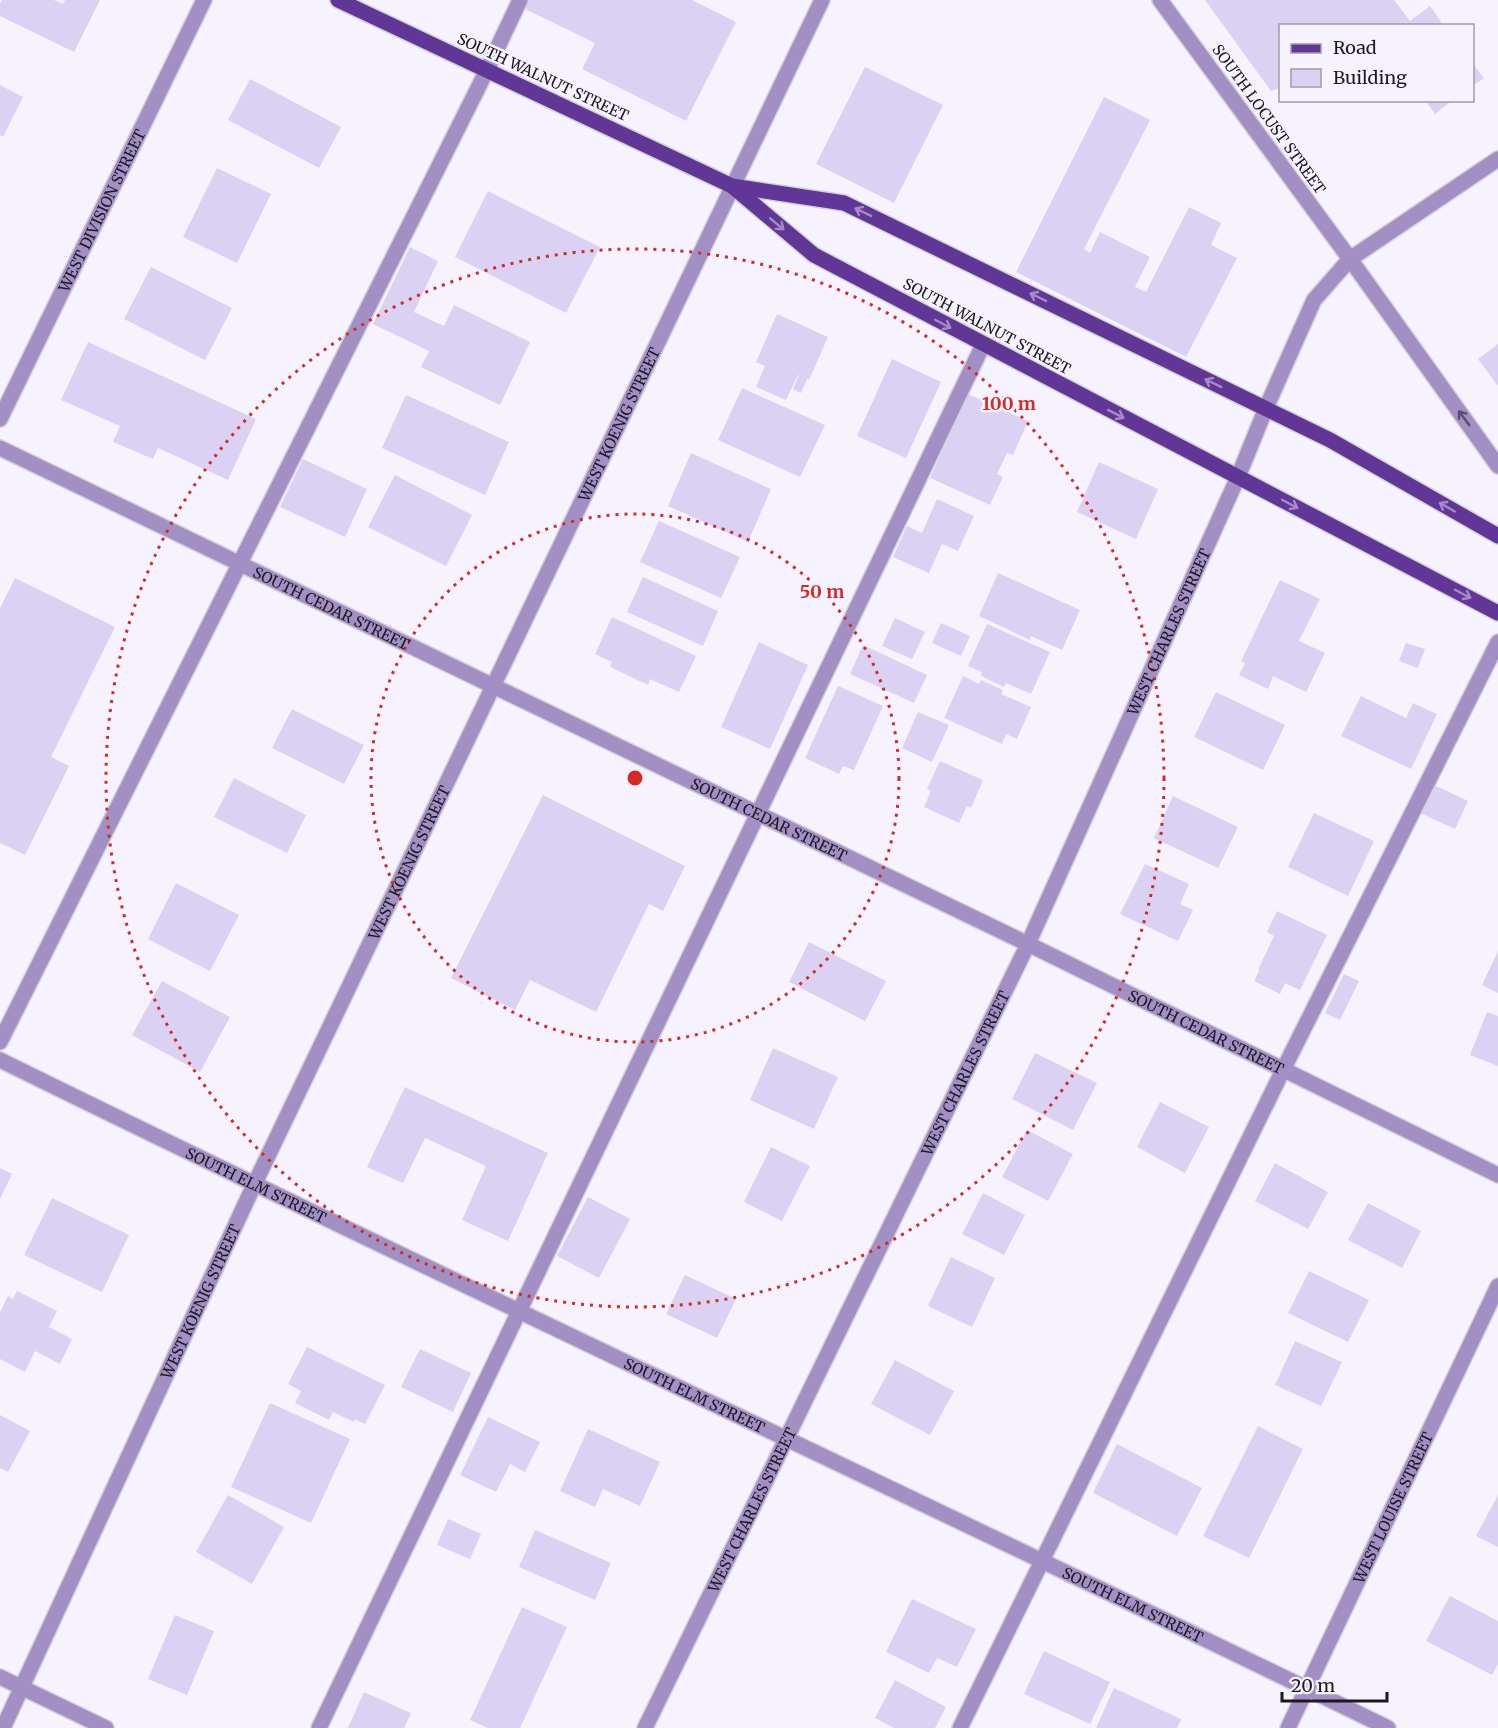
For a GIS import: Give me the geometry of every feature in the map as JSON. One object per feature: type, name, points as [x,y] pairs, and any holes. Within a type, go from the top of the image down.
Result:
[{"type":"main road","name":"SOUTH WALNUT STREET","points":[[338,0],[732,186],[814,255],[1238,477]]},
{"type":"main road","name":"SOUTH WALNUT STREET","points":[[732,186],[844,203],[1266,408]]},
{"type":"main road","points":[[1266,408],[1330,440],[1498,536]]},
{"type":"main road","points":[[1238,477],[1498,613]]},
{"type":"street","name":"WEST DIVISION STREET","points":[[0,419],[204,0]]},
{"type":"street","points":[[0,1042],[520,0]]},
{"type":"street","name":"WEST KOENIG STREET","points":[[3,1728],[254,1185],[822,0]]},
{"type":"street","name":"SOUTH LOCUST STREET","points":[[1160,0],[1498,466]]},
{"type":"street","points":[[1350,259],[1498,159]]},
{"type":"street","name":"WEST CHARLES STREET","points":[[645,1728],[1028,944],[1238,477],[1314,300],[1350,259]]},
{"type":"street","points":[[319,1728],[983,345]]},
{"type":"street","name":"SOUTH CEDAR STREET","points":[[0,448],[1028,944],[1498,1175]]},
{"type":"street","points":[[960,1728],[1283,1070],[1498,642]]},
{"type":"street","name":"SOUTH ELM STREET","points":[[0,1060],[254,1185],[1388,1728]]},
{"type":"street","name":"WEST LOUISE STREET","points":[[1288,1728],[1498,1286]]},
{"type":"street","points":[[0,1677],[106,1728]]},
{"type":"building","points":[[2,0],[54,0],[63,4],[65,0],[100,0],[74,52],[0,16]]},
{"type":"building","points":[[524,0],[692,0],[736,22],[686,121],[582,69],[595,43],[521,7]]},
{"type":"building","points":[[1205,0],[1394,0],[1410,21],[1430,6],[1443,24],[1279,24],[1279,88],[1271,91]]},
{"type":"building","points":[[1474,66],[1484,78],[1474,85]]},
{"type":"building","points":[[865,67],[943,105],[894,203],[816,164]]},
{"type":"building","points":[[250,79],[341,127],[319,168],[228,120]]},
{"type":"building","points":[[0,85],[23,97],[3,137],[0,135]]},
{"type":"building","points":[[1104,97],[1150,120],[1084,249],[1090,253],[1100,232],[1150,257],[1135,287],[1146,292],[1189,207],[1221,223],[1211,245],[1237,258],[1186,357],[1016,272]]},
{"type":"building","points":[[1426,102],[1450,102],[1435,114]]},
{"type":"building","points":[[217,168],[271,194],[237,263],[183,237]]},
{"type":"building","points":[[488,191],[600,247],[566,313],[455,257]]},
{"type":"building","points":[[410,247],[438,261],[414,312],[444,326],[454,305],[530,342],[500,405],[421,367],[429,351],[373,324]]},
{"type":"building","points":[[151,267],[232,308],[205,360],[124,319]]},
{"type":"building","points":[[777,314],[828,337],[801,393],[793,389],[798,375],[786,400],[756,387],[765,366],[756,362]]},
{"type":"building","points":[[88,342],[256,419],[228,480],[158,448],[153,459],[113,442],[120,426],[61,400]]},
{"type":"building","points":[[1498,344],[1498,386],[1478,359]]},
{"type":"building","points":[[892,359],[941,382],[906,458],[857,436]]},
{"type":"building","points":[[742,388],[825,425],[800,477],[718,440]]},
{"type":"building","points":[[968,394],[1028,421],[1013,455],[1007,453],[997,474],[1003,477],[990,505],[930,478]]},
{"type":"building","points":[[406,395],[509,442],[485,495],[382,448]]},
{"type":"building","points":[[691,453],[771,489],[748,542],[668,506]]},
{"type":"building","points":[[303,459],[367,489],[345,537],[280,507]]},
{"type":"building","points":[[1099,462],[1158,489],[1136,539],[1077,512]]},
{"type":"building","points":[[395,475],[472,515],[446,566],[368,527]]},
{"type":"building","points":[[937,499],[974,516],[958,551],[942,544],[929,573],[893,557],[907,526],[922,533]]},
{"type":"building","points":[[659,521],[740,557],[721,598],[640,562]]},
{"type":"building","points":[[998,573],[1080,610],[1062,650],[1031,636],[1030,640],[979,616]]},
{"type":"building","points":[[643,577],[718,611],[703,646],[627,612]]},
{"type":"building","points":[[15,578],[115,627],[51,757],[69,766],[25,855],[0,843],[0,608]]},
{"type":"building","points":[[1280,580],[1320,599],[1299,641],[1325,653],[1306,692],[1273,676],[1268,689],[1239,675],[1245,663],[1241,661]]},
{"type":"building","points":[[612,617],[696,656],[679,692],[650,679],[648,685],[610,667],[612,662],[595,654]]},
{"type":"building","points":[[895,618],[925,632],[912,659],[882,646]]},
{"type":"building","points":[[941,623],[970,636],[961,656],[932,643]]},
{"type":"building","points":[[987,624],[1050,652],[1031,694],[1006,683],[1004,687],[981,676],[982,672],[968,666]]},
{"type":"building","points":[[759,642],[808,665],[770,749],[721,727]]},
{"type":"building","points":[[1406,643],[1425,649],[1418,668],[1399,661]]},
{"type":"building","points":[[863,645],[927,675],[914,703],[850,674]]},
{"type":"building","points":[[963,676],[979,684],[981,680],[1003,690],[1001,694],[1031,707],[1017,739],[1006,734],[1002,744],[944,718]]},
{"type":"building","points":[[838,686],[883,706],[854,770],[843,766],[839,774],[805,758]]},
{"type":"building","points":[[1216,692],[1285,725],[1263,770],[1194,737]]},
{"type":"building","points":[[1361,696],[1406,718],[1413,703],[1437,714],[1411,769],[1341,736]]},
{"type":"building","points":[[292,709],[364,745],[344,784],[272,748]]},
{"type":"building","points":[[918,712],[949,725],[932,762],[902,748]]},
{"type":"building","points":[[940,761],[983,780],[971,808],[967,806],[959,823],[924,807],[931,791],[927,789]]},
{"type":"building","points":[[234,778],[306,815],[287,853],[214,817]]},
{"type":"building","points":[[1434,785],[1468,801],[1455,829],[1420,813]]},
{"type":"building","points":[[543,795],[685,866],[663,911],[649,904],[596,1012],[530,980],[515,1010],[451,978]]},
{"type":"building","points":[[1173,796],[1238,827],[1218,868],[1154,838]]},
{"type":"building","points":[[1314,813],[1374,841],[1348,896],[1288,867]]},
{"type":"building","points":[[1145,864],[1189,884],[1180,904],[1193,910],[1178,941],[1120,914]]},
{"type":"building","points":[[176,883],[239,915],[210,971],[148,939]]},
{"type":"building","points":[[1277,911],[1327,935],[1300,990],[1285,983],[1280,994],[1254,981],[1274,936],[1267,932]]},
{"type":"building","points":[[809,942],[886,981],[865,1021],[789,982]]},
{"type":"building","points":[[1498,951],[1498,993],[1482,985]]},
{"type":"building","points":[[1344,974],[1359,981],[1340,1020],[1325,1013]]},
{"type":"building","points":[[162,981],[230,1017],[200,1072],[132,1035]]},
{"type":"building","points":[[1487,1012],[1498,1016],[1498,1066],[1470,1055]]},
{"type":"building","points":[[773,1048],[838,1077],[814,1129],[750,1100]]},
{"type":"building","points":[[1035,1053],[1097,1083],[1073,1130],[1012,1099]]},
{"type":"building","points":[[405,1087],[548,1153],[508,1241],[462,1220],[486,1166],[425,1138],[403,1183],[367,1167]]},
{"type":"building","points":[[1160,1102],[1209,1127],[1185,1173],[1137,1147]]},
{"type":"building","points":[[1027,1130],[1073,1154],[1048,1201],[1002,1177]]},
{"type":"building","points":[[771,1147],[810,1166],[782,1221],[744,1202]]},
{"type":"building","points":[[1275,1163],[1328,1192],[1308,1229],[1255,1201]]},
{"type":"building","points":[[0,1168],[12,1174],[0,1199]]},
{"type":"building","points":[[983,1193],[1025,1215],[1004,1255],[962,1234]]},
{"type":"building","points":[[588,1197],[630,1219],[599,1278],[557,1256]]},
{"type":"building","points":[[52,1198],[129,1235],[102,1292],[24,1255]]},
{"type":"building","points":[[1368,1203],[1421,1231],[1402,1268],[1348,1240]]},
{"type":"building","points":[[951,1257],[995,1278],[972,1327],[928,1306]]},
{"type":"building","points":[[1309,1271],[1369,1300],[1348,1342],[1288,1313]]},
{"type":"building","points":[[685,1275],[736,1299],[717,1338],[666,1314]]},
{"type":"building","points":[[17,1291],[57,1311],[49,1327],[72,1339],[60,1364],[35,1351],[25,1372],[0,1359],[0,1312],[8,1296],[13,1299]]},
{"type":"building","points":[[1295,1341],[1342,1362],[1321,1406],[1275,1385]]},
{"type":"building","points":[[307,1347],[385,1385],[365,1424],[355,1419],[354,1422],[333,1412],[329,1420],[295,1403],[301,1391],[288,1384]]},
{"type":"building","points":[[420,1349],[471,1373],[453,1412],[401,1387]]},
{"type":"building","points":[[895,1360],[954,1391],[930,1435],[871,1404]]},
{"type":"building","points":[[270,1403],[350,1439],[311,1523],[231,1487]]},
{"type":"building","points":[[0,1415],[30,1431],[8,1472],[0,1468]]},
{"type":"building","points":[[488,1417],[540,1442],[525,1472],[510,1464],[496,1492],[460,1475]]},
{"type":"building","points":[[1258,1426],[1303,1449],[1249,1558],[1203,1536]]},
{"type":"building","points":[[588,1429],[660,1462],[640,1506],[603,1489],[595,1507],[560,1491]]},
{"type":"building","points":[[1117,1444],[1202,1488],[1177,1536],[1093,1493]]},
{"type":"building","points":[[228,1495],[284,1527],[252,1584],[196,1552]]},
{"type":"building","points":[[1498,1495],[1498,1547],[1476,1536]]},
{"type":"building","points":[[448,1519],[481,1534],[470,1559],[437,1545]]},
{"type":"building","points":[[535,1530],[611,1563],[595,1600],[519,1567]]},
{"type":"building","points":[[1450,1596],[1498,1621],[1498,1664],[1492,1675],[1426,1641]]},
{"type":"building","points":[[912,1599],[976,1629],[957,1667],[937,1658],[929,1673],[886,1652]]},
{"type":"building","points":[[522,1607],[567,1627],[520,1728],[488,1728],[470,1720]]},
{"type":"building","points":[[175,1615],[214,1631],[187,1695],[148,1679]]},
{"type":"building","points":[[1044,1651],[1110,1682],[1090,1724],[1024,1694]]},
{"type":"building","points":[[895,1680],[946,1707],[935,1728],[894,1728],[875,1718]]},
{"type":"building","points":[[1114,1688],[1181,1719],[1177,1728],[1096,1728]]},
{"type":"building","points":[[364,1692],[411,1713],[404,1728],[348,1728]]}]
